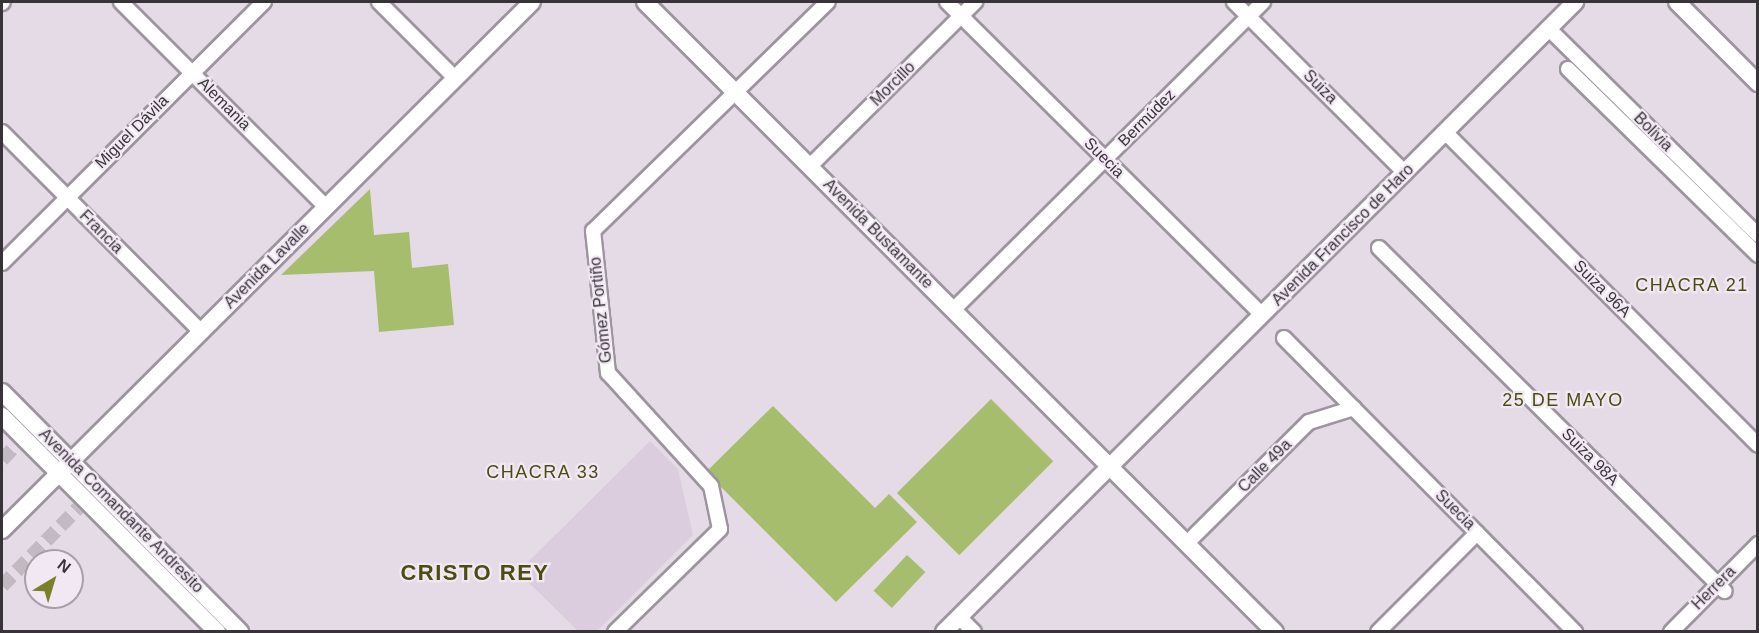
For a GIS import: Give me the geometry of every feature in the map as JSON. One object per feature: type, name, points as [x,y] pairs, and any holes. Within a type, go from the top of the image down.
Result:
[{"type":"main road","name":"Avenida Lavalle","points":[[2,530],[532,2]]},
{"type":"main road","name":"Avenida Bustamante","points":[[645,2],[1275,632]]},
{"type":"main road","name":"Avenida Francisco de Haro","points":[[944,632],[1575,2]]},
{"type":"main road","points":[[1677,2],[1758,83]]},
{"type":"main road","name":"Avenida Comandante Andresito","points":[[2,392],[240,632]]},
{"type":"main road","name":"Avenida Comandante Andresito","points":[[2,416],[59,473],[82,505],[217,632]]},
{"type":"street","name":"Alemania","points":[[121,2],[326,207]]},
{"type":"street","name":"Miguel Dávila","points":[[2,263],[264,2]]},
{"type":"street","points":[[379,2],[455,78]]},
{"type":"street","name":"Gómez Portiño","points":[[615,632],[720,529],[711,486],[608,373],[593,231],[828,2]]},
{"type":"street","name":"Suecia","points":[[946,2],[1262,315]]},
{"type":"street","name":"Morcillo","points":[[810,166],[975,2]]},
{"type":"street","name":"Suiza","points":[[1234,2],[1406,173]]},
{"type":"street","name":"Bermúdez","points":[[953,310],[1263,2]]},
{"type":"street","name":"Bolivia","points":[[1548,28],[1758,235]]},
{"type":"street","name":"Bolivia","points":[[1568,69],[1758,255]]},
{"type":"street","name":"Francia","points":[[2,132],[201,332]]},
{"type":"street","name":"Suiza 96A","points":[[1446,132],[1758,445]]},
{"type":"street","name":"Suiza 98A","points":[[1378,248],[1721,587]]},
{"type":"street","name":"Suecia","points":[[1284,338],[1575,632]]},
{"type":"street","name":"Calle 49a","points":[[1187,543],[1309,422],[1354,408]]},
{"type":"street","points":[[1378,632],[1478,533]]},
{"type":"street","name":"Herrera","points":[[1684,632],[1758,544]]},
{"type":"street","name":"Herrera","points":[[1671,632],[1721,587],[1758,558]]},
{"type":"street","points":[[959,616],[974,632]]},
{"type":"shaded area","points":[[650,441],[678,469],[693,535],[597,631],[578,631],[518,572]]},
{"type":"green space","points":[[370,189],[374,235],[409,232],[412,268],[448,264],[454,325],[379,332],[374,271],[281,275]]},
{"type":"green space","points":[[991,399],[1053,461],[959,555],[897,493]]},
{"type":"green space","points":[[773,406],[875,508],[889,494],[917,522],[836,602],[706,472]]},
{"type":"green space","points":[[907,555],[925,572],[892,608],[874,591]]},
{"type":"tunnel","points":[[2,460],[29,431]]},
{"type":"tunnel","points":[[2,586],[78,508]]},
{"type":"district","name":"CHACRA 21","points":[[1692,285]]},
{"type":"district","name":"25 DE MAYO","points":[[1563,400]]},
{"type":"district","name":"CHACRA 33","points":[[543,472]]},
{"type":"district","name":"CRISTO REY","points":[[475,573]]}]
